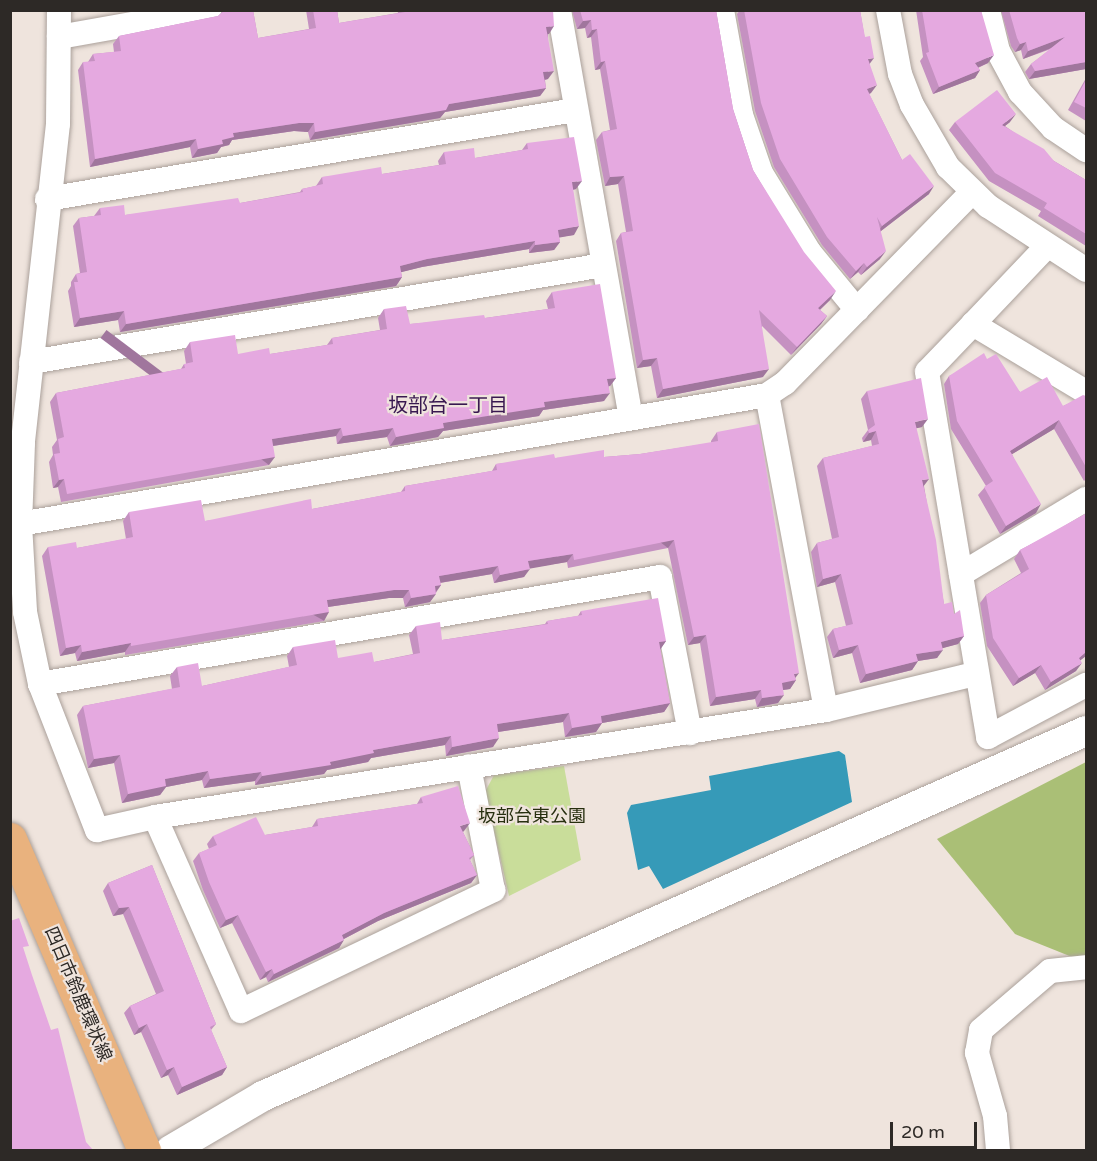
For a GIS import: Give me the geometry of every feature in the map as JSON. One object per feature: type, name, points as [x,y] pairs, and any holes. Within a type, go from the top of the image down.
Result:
[{"type":"main road","name":"四日市鈴鹿環状線","points":[[10,839],[144,1150]]},
{"type":"street","points":[[59,10],[58,124],[47,199],[31,362],[20,524],[26,612],[40,684],[97,830],[155,817],[826,710],[975,674]]},
{"type":"street","points":[[59,37],[210,10]]},
{"type":"street","points":[[559,10],[631,417]]},
{"type":"street","points":[[722,10],[741,115],[761,173],[810,253],[857,310]]},
{"type":"street","points":[[888,10],[900,74],[921,127],[948,167],[972,192],[1047,246],[1086,270]]},
{"type":"street","points":[[988,10],[998,51],[1020,92],[1053,128],[1086,150]]},
{"type":"street","points":[[47,199],[575,110]]},
{"type":"street","points":[[20,524],[767,395],[785,383],[972,192]]},
{"type":"street","points":[[1047,246],[927,372],[961,574],[975,674],[988,737],[1086,685]]},
{"type":"street","points":[[31,362],[603,265]]},
{"type":"street","points":[[973,324],[1086,392]]},
{"type":"street","points":[[767,395],[826,710]]},
{"type":"street","points":[[961,574],[1086,499]]},
{"type":"street","points":[[40,684],[660,577],[690,733]]},
{"type":"street","points":[[171,1150],[263,1096],[1086,731]]},
{"type":"street","points":[[155,817],[241,1011],[494,890],[469,766]]},
{"type":"street","points":[[998,1150],[995,1116],[977,1053],[981,1030],[1050,971],[1086,967]]},
{"type":"green space","points":[[1086,762],[1086,960],[1082,961],[1015,934],[937,839]]},
{"type":"green space","name":"坂部台東公園","points":[[564,766],[581,860],[509,896],[485,792],[494,775]]},
{"type":"water","points":[[839,751],[845,755],[852,802],[663,889],[649,866],[638,870],[627,813],[631,805],[711,790],[709,776]]},
{"type":"building","points":[[225,10],[253,10],[258,38],[316,28],[313,10],[337,10],[339,23],[405,12],[405,10],[553,10],[554,26],[546,27],[554,71],[543,72],[546,88],[449,104],[446,110],[315,132],[314,123],[299,123],[233,133],[234,137],[222,140],[223,144],[198,149],[196,139],[95,159],[83,62],[95,61],[93,54],[121,51],[119,36],[218,16]]},
{"type":"building","points":[[580,10],[716,10],[733,109],[753,170],[804,252],[836,291],[818,308],[827,316],[797,347],[759,310],[769,369],[663,389],[657,358],[643,360],[621,233],[633,231],[624,176],[610,177],[602,132],[617,129],[605,61],[601,62],[597,29],[592,30],[591,20],[583,21]]},
{"type":"building","points":[[744,10],[860,10],[865,37],[870,36],[874,58],[868,59],[877,85],[867,89],[902,160],[910,154],[934,186],[882,226],[877,217],[886,251],[867,267],[864,263],[856,271],[827,237],[780,159],[761,103]]},
{"type":"building","points":[[922,10],[981,10],[994,55],[975,63],[980,70],[939,87],[926,53],[929,52]]},
{"type":"building","points":[[1009,10],[1086,10],[1086,62],[1035,71],[1031,64],[1065,37],[1028,51],[1026,42],[1020,44],[1017,38]]},
{"type":"building","points":[[1086,80],[1086,108],[1074,102]]},
{"type":"building","points":[[997,90],[1016,114],[1002,125],[1044,149],[1054,161],[1086,180],[1086,234],[1044,208],[1047,203],[995,173],[955,122]]},
{"type":"building","points":[[574,137],[582,181],[572,182],[579,226],[558,230],[560,242],[535,245],[535,241],[427,259],[400,266],[402,277],[126,324],[124,311],[80,318],[74,282],[78,282],[76,274],[87,272],[79,218],[101,215],[100,208],[124,205],[125,215],[238,198],[240,203],[303,192],[302,189],[323,184],[322,177],[381,167],[382,174],[446,164],[444,152],[474,148],[475,158],[528,149],[527,143]]},
{"type":"building","points":[[600,284],[616,378],[607,379],[610,393],[544,402],[545,407],[443,423],[444,428],[396,437],[393,428],[343,436],[341,428],[272,439],[275,457],[67,494],[64,479],[59,480],[54,454],[60,453],[58,439],[64,437],[56,393],[185,368],[184,364],[193,362],[190,342],[235,335],[238,354],[269,348],[270,354],[333,344],[332,338],[387,329],[384,309],[406,306],[410,324],[484,315],[485,318],[555,308],[552,292]]},
{"type":"building","points":[[984,353],[987,359],[996,354],[1020,392],[1047,377],[1063,406],[1083,395],[1086,396],[1086,467],[1059,420],[1010,451],[1041,504],[1006,526],[984,487],[993,481],[957,421],[949,376]]},
{"type":"building","points":[[921,378],[928,419],[915,422],[929,479],[922,480],[936,540],[944,604],[952,602],[954,614],[960,610],[964,636],[941,642],[943,650],[916,654],[918,661],[866,674],[858,645],[839,650],[833,629],[853,624],[841,574],[823,579],[817,543],[839,537],[823,458],[879,444],[876,431],[869,433],[868,430],[875,425],[867,391]]},
{"type":"building","points":[[759,424],[799,673],[794,674],[796,680],[782,683],[784,695],[762,698],[761,690],[716,697],[706,635],[694,637],[674,540],[574,560],[573,554],[528,561],[530,569],[500,575],[498,566],[439,576],[441,585],[435,586],[436,594],[411,598],[409,590],[394,590],[327,600],[329,612],[131,646],[131,643],[82,652],[81,645],[66,648],[48,547],[76,542],[77,548],[133,537],[129,512],[201,500],[205,521],[311,499],[312,509],[405,491],[405,486],[497,470],[496,464],[554,454],[555,458],[604,450],[604,457],[640,454],[718,441],[717,432]]},
{"type":"building","points":[[1085,514],[1086,652],[1079,658],[1082,663],[1051,682],[1041,665],[1019,678],[993,638],[986,595],[1029,569],[1020,550]]},
{"type":"building","points":[[658,598],[666,641],[659,642],[670,703],[601,716],[602,723],[572,728],[569,713],[497,724],[499,738],[452,747],[451,736],[373,750],[374,753],[330,762],[331,765],[262,776],[261,772],[210,779],[208,771],[165,779],[166,786],[128,794],[120,755],[94,759],[83,706],[180,687],[177,667],[198,663],[202,686],[297,665],[293,647],[335,640],[338,658],[372,652],[374,662],[420,653],[416,626],[440,622],[442,640],[548,624],[547,621],[582,615],[581,611]]},
{"type":"building","points":[[458,786],[470,823],[460,826],[474,855],[469,858],[477,875],[384,913],[342,935],[344,940],[274,974],[272,969],[266,972],[238,915],[226,920],[199,853],[217,845],[213,836],[256,817],[265,835],[318,826],[317,819],[423,803],[421,797]]},
{"type":"building","points":[[152,865],[216,1024],[210,1027],[227,1067],[182,1087],[174,1067],[167,1070],[147,1024],[139,1028],[130,1006],[164,991],[129,907],[119,908],[108,883]]},
{"type":"building","points":[[19,918],[29,946],[23,947],[51,1030],[58,1028],[86,1142],[93,1150],[10,1150],[10,921]]},
{"type":"district","name":"坂部台一丁目","points":[[448,406]]}]
